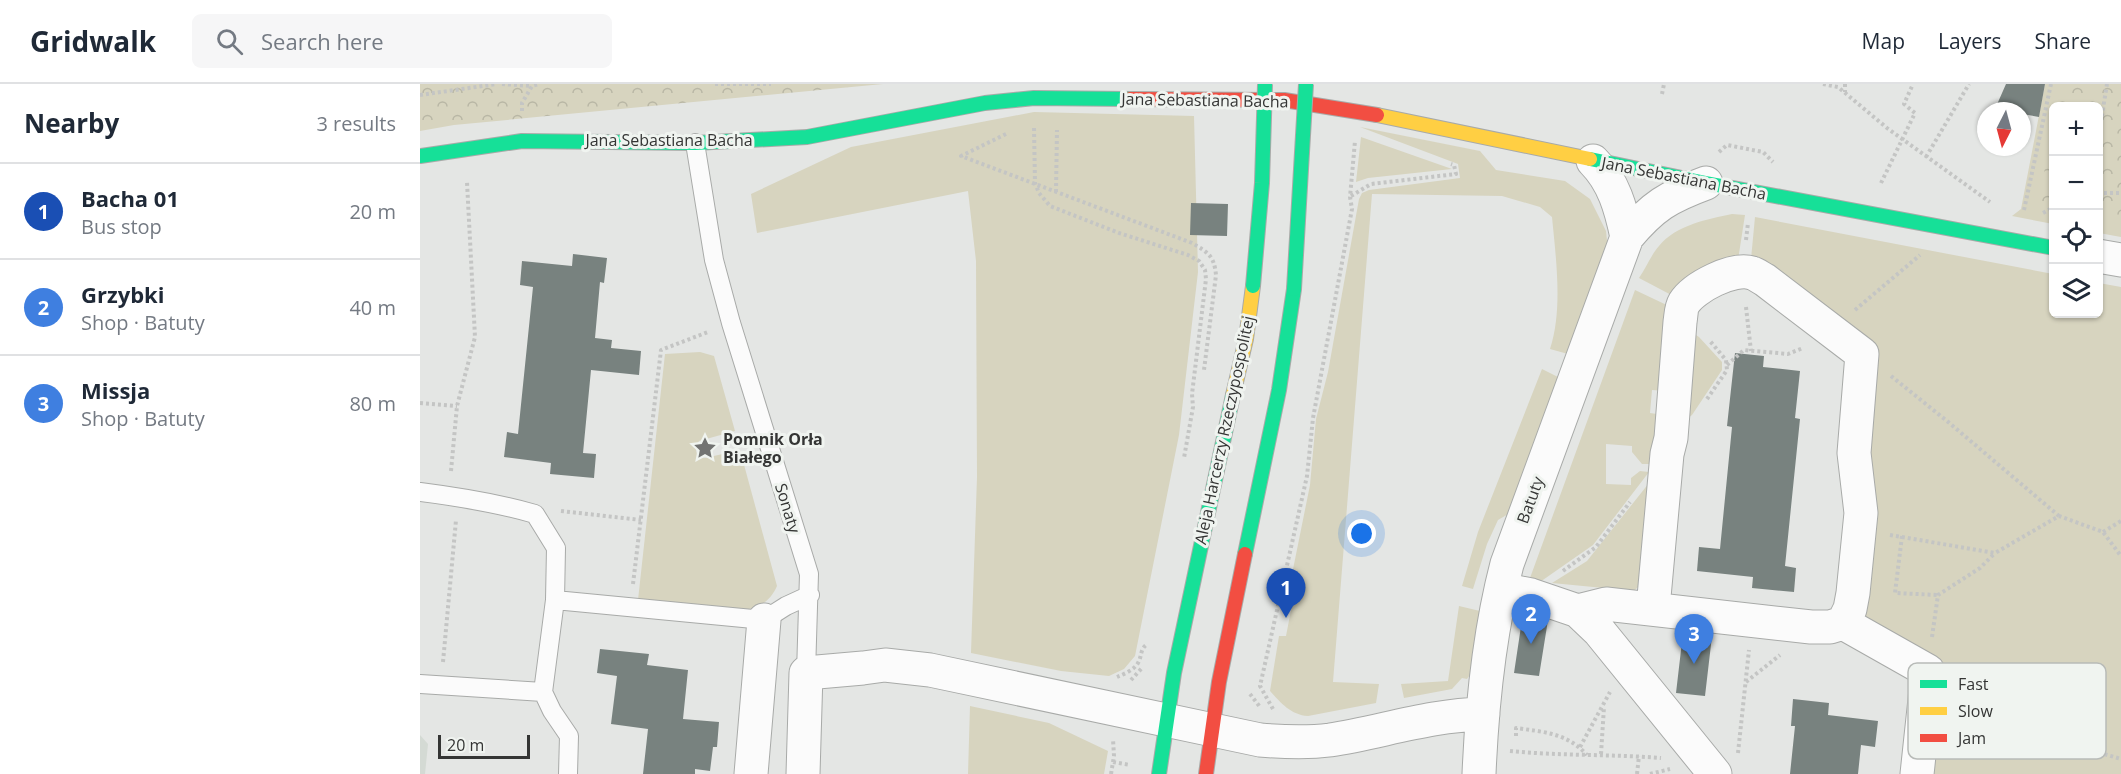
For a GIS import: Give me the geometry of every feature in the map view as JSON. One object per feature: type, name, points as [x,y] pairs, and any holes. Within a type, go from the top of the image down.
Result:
[{"type":"street","name":"Aleja Harcerzy Rzeczypospolitej","points":[[1159,774],[1194,573],[1246,339],[1259,227],[1265,84]]},
{"type":"street","points":[[1206,774],[1219,682],[1279,390],[1294,290],[1306,84]]},
{"type":"street","name":"Jana Sebastiana Bacha","points":[[420,156],[522,141],[695,143],[807,136],[985,103],[1034,98],[1284,100],[1357,111],[1593,161],[1709,171],[2049,247]]},
{"type":"street","points":[[1593,161],[1609,181],[1622,214],[1627,237]]},
{"type":"street","name":"Batuty","points":[[1479,774],[1490,640],[1516,592],[1511,553],[1627,237],[1642,219],[1661,203],[1709,171]]},
{"type":"street","points":[[2103,257],[2121,260]]},
{"type":"street","points":[[1578,611],[1606,604],[1830,627],[1843,623],[1850,609],[1859,531],[1860,501],[1854,453],[1862,354],[1753,273],[1743,259],[1722,276],[1696,291],[1683,304],[1653,608]]},
{"type":"street","points":[[1516,592],[1578,611],[1599,631],[1625,663],[1722,769]]},
{"type":"street","points":[[751,774],[764,620]]},
{"type":"street","points":[[1843,623],[1914,663]]},
{"type":"street","points":[[807,673],[885,664],[930,670],[1260,740],[1304,742],[1331,740],[1466,714],[1483,714]]},
{"type":"street","name":"Sonaty","points":[[803,774],[807,673]]},
{"type":"street","points":[[1917,774],[1919,759]]},
{"type":"lane","name":"Sonaty","points":[[695,143],[714,261],[809,574],[807,673]]},
{"type":"lane","points":[[420,492],[458,496],[535,514],[556,548],[555,600],[543,692],[552,711],[569,736],[568,774]]},
{"type":"lane","points":[[555,600],[764,620],[810,595]]},
{"type":"lane","points":[[420,684],[543,692]]},
{"type":"path","points":[[420,95],[497,84]]},
{"type":"path","points":[[502,84],[532,86],[539,84]]},
{"type":"path","points":[[715,84],[771,84]]},
{"type":"path","points":[[1662,94],[1664,84]]},
{"type":"path","points":[[1823,84],[1838,87],[1902,139],[1991,203]]},
{"type":"path","points":[[1845,84],[1845,93]]},
{"type":"path","points":[[1880,184],[1915,113],[1905,104],[1913,84]]},
{"type":"path","points":[[1926,156],[1970,84]]},
{"type":"path","points":[[2023,217],[2051,84]]},
{"type":"path","points":[[2103,109],[2107,84]]},
{"type":"path","points":[[522,118],[522,103],[532,86]]},
{"type":"path","points":[[1034,121],[1035,183],[1039,193],[1050,206],[1119,233],[1188,255],[1199,261],[1205,270],[1206,279],[1192,394],[1193,407],[1197,401]]},
{"type":"path","points":[[1056,192],[1057,129]]},
{"type":"path","points":[[1013,131],[961,156],[1192,243],[1207,252],[1215,261],[1216,275],[1204,373]]},
{"type":"path","points":[[1273,711],[1260,686],[1306,476],[1313,418],[1352,209],[1350,197],[1356,131]]},
{"type":"path","points":[[1709,171],[1727,145],[1763,152],[1775,164]]},
{"type":"path","points":[[1350,197],[1371,184],[1456,174],[1454,165],[1444,162]]},
{"type":"path","points":[[451,474],[457,406],[475,337],[466,176]]},
{"type":"path","points":[[2103,193],[2121,193]]},
{"type":"path","points":[[1748,222],[1743,259],[1751,351]]},
{"type":"path","points":[[630,608],[661,350],[731,323]]},
{"type":"path","points":[[1862,354],[1947,421],[2059,516],[2103,532],[2121,556]]},
{"type":"path","points":[[420,403],[457,406]]},
{"type":"path","points":[[1516,592],[1596,547],[1631,501]]},
{"type":"path","points":[[440,687],[457,508]]},
{"type":"path","points":[[535,514],[540,509],[641,520]]},
{"type":"path","points":[[1902,536],[1895,593],[1938,595],[1980,568],[1995,553],[2059,516]]},
{"type":"path","points":[[2103,532],[2121,521]]},
{"type":"path","points":[[1859,531],[1902,536],[1995,553]]},
{"type":"path","points":[[1929,663],[1938,595]]},
{"type":"path","points":[[1650,774],[1670,769],[1722,769],[1753,620]]},
{"type":"path","points":[[1145,645],[1155,648]]},
{"type":"path","points":[[1112,680],[1131,670],[1138,663],[1140,652],[1145,645]]},
{"type":"path","points":[[1125,687],[1143,667],[1145,645]]},
{"type":"path","points":[[1580,747],[1625,663]]},
{"type":"path","points":[[1247,691],[1259,704],[1263,713]]},
{"type":"path","points":[[1601,754],[1604,704]]},
{"type":"path","points":[[1514,752],[1516,728],[1554,733],[1580,747],[1588,755]]},
{"type":"path","points":[[1111,774],[1114,756],[1112,732]]},
{"type":"path","points":[[1525,752],[1662,758],[1670,769]]},
{"type":"path","points":[[2106,755],[2121,759]]},
{"type":"path","points":[[1637,774],[1639,756]]},
{"type":"shaded area","points":[[420,735],[428,744],[425,774],[420,774]]},
{"type":"green space","points":[[420,84],[883,84],[454,125],[420,131]]},
{"type":"green space","points":[[2045,84],[2121,84],[2121,237],[2103,234],[2103,102],[2049,102],[2049,223],[2012,216],[2021,209]]},
{"type":"green space","points":[[2060,84],[2121,84],[2121,224],[2103,221],[2103,102],[2057,102]]},
{"type":"green space","points":[[1034,112],[1194,116],[1198,272],[1179,435],[1135,656],[1124,669],[1109,676],[1061,671],[971,653],[977,477],[976,261],[968,191],[757,233],[751,194],[851,147]]},
{"type":"green space","points":[[1360,127],[1480,151],[1496,170],[1565,181],[1590,199],[1606,231],[1608,250],[1568,354],[1550,349],[1556,318],[1557,267],[1552,217],[1540,207],[1502,196],[1372,194],[1333,682],[1379,684],[1376,703],[1308,716],[1291,711],[1270,691],[1279,636],[1286,636],[1292,605],[1286,604],[1310,485],[1316,419],[1328,372],[1359,199],[1362,193],[1369,190],[1460,178],[1458,164]]},
{"type":"green space","points":[[1361,137],[1452,169],[1368,178],[1356,182]]},
{"type":"green space","points":[[2049,144],[2049,210],[2038,208]]},
{"type":"green space","points":[[1732,214],[1745,215],[1738,260],[1677,298],[1639,278],[1656,250],[1674,233],[1693,224]]},
{"type":"green space","points":[[1755,217],[2049,273],[2049,318],[2103,318],[2103,284],[2121,287],[2121,774],[1922,774],[1923,759],[2106,759],[2106,663],[1928,663],[1845,625],[1868,348],[1751,259]]},
{"type":"green space","points":[[1635,290],[1673,308],[1666,391],[1652,390],[1650,413],[1664,415],[1659,464],[1642,464],[1632,452],[1632,446],[1606,444],[1606,484],[1631,485],[1631,478],[1640,471],[1649,472],[1593,545],[1540,582],[1530,578]]},
{"type":"green space","points":[[1693,333],[1722,362],[1722,370],[1687,419]]},
{"type":"green space","points":[[700,352],[714,356],[735,431],[699,441],[696,447],[697,453],[699,457],[705,458],[740,450],[777,586],[767,600],[758,606],[746,609],[638,600],[665,354]]},
{"type":"green space","points":[[1542,369],[1560,378],[1510,513],[1498,520],[1487,544],[1473,589],[1462,586],[1478,532]]},
{"type":"green space","points":[[1657,473],[1643,582],[1627,594],[1614,589],[1552,583],[1587,561]]},
{"type":"green space","points":[[1459,606],[1480,611],[1472,672],[1467,679],[1462,678],[1452,689],[1404,698],[1401,684],[1448,681]]},
{"type":"green space","points":[[970,706],[1049,723],[1108,751],[1104,774],[968,774]]},
{"type":"building","points":[[2006,84],[2045,84],[2039,117],[2031,116],[2031,102],[1998,102]]},
{"type":"building","points":[[1191,203],[1228,204],[1227,236],[1190,235]]},
{"type":"building","points":[[573,254],[607,258],[604,283],[600,282],[595,338],[612,340],[611,348],[641,351],[639,375],[591,370],[583,453],[596,454],[594,478],[550,474],[551,463],[504,457],[507,432],[518,434],[533,287],[520,285],[522,261],[572,266]]},
{"type":"building","points":[[1735,353],[1764,356],[1763,367],[1800,371],[1795,418],[1800,419],[1785,566],[1796,568],[1794,592],[1752,588],[1753,577],[1697,571],[1699,547],[1720,549],[1732,427],[1727,426]]},
{"type":"building","points":[[1523,613],[1548,620],[1539,676],[1514,673]]},
{"type":"building","points":[[1683,633],[1712,636],[1705,696],[1676,693]]},
{"type":"building","points":[[600,649],[649,654],[647,665],[688,670],[683,719],[719,722],[717,747],[713,747],[710,771],[695,769],[695,774],[643,774],[648,729],[611,724],[617,676],[597,673]]},
{"type":"building","points":[[1793,699],[1829,703],[1828,715],[1878,721],[1875,747],[1861,745],[1858,774],[1790,774],[1795,726],[1791,726]]},
{"type":"traffic: fast","points":[[1253,286],[1262,183],[1265,84]]},
{"type":"traffic: fast","points":[[1294,289],[1306,84]]},
{"type":"traffic: fast","points":[[420,156],[522,141],[695,143],[807,137],[985,103],[1034,98],[1130,99]]},
{"type":"traffic: fast","points":[[1590,159],[2049,247]]},
{"type":"traffic: fast","points":[[1245,554],[1279,390],[1294,289]]},
{"type":"traffic: fast","points":[[1159,774],[1174,673],[1233,395]]},
{"type":"traffic: slow","points":[[1377,115],[1590,159]]},
{"type":"traffic: slow","points":[[1233,395],[1246,339],[1253,286]]},
{"type":"traffic: jam","points":[[1130,99],[1284,100],[1377,115]]},
{"type":"traffic: jam","points":[[1206,774],[1219,682],[1245,554]]},
{"type":"place","name":"Pomnik Orła Białego","points":[[705,448]]},
{"type":"place","name":"Bacha 01","points":[[1286,618]]},
{"type":"place","name":"Grzybki","points":[[1531,644]]},
{"type":"place","name":"Missja","points":[[1694,664]]}]
